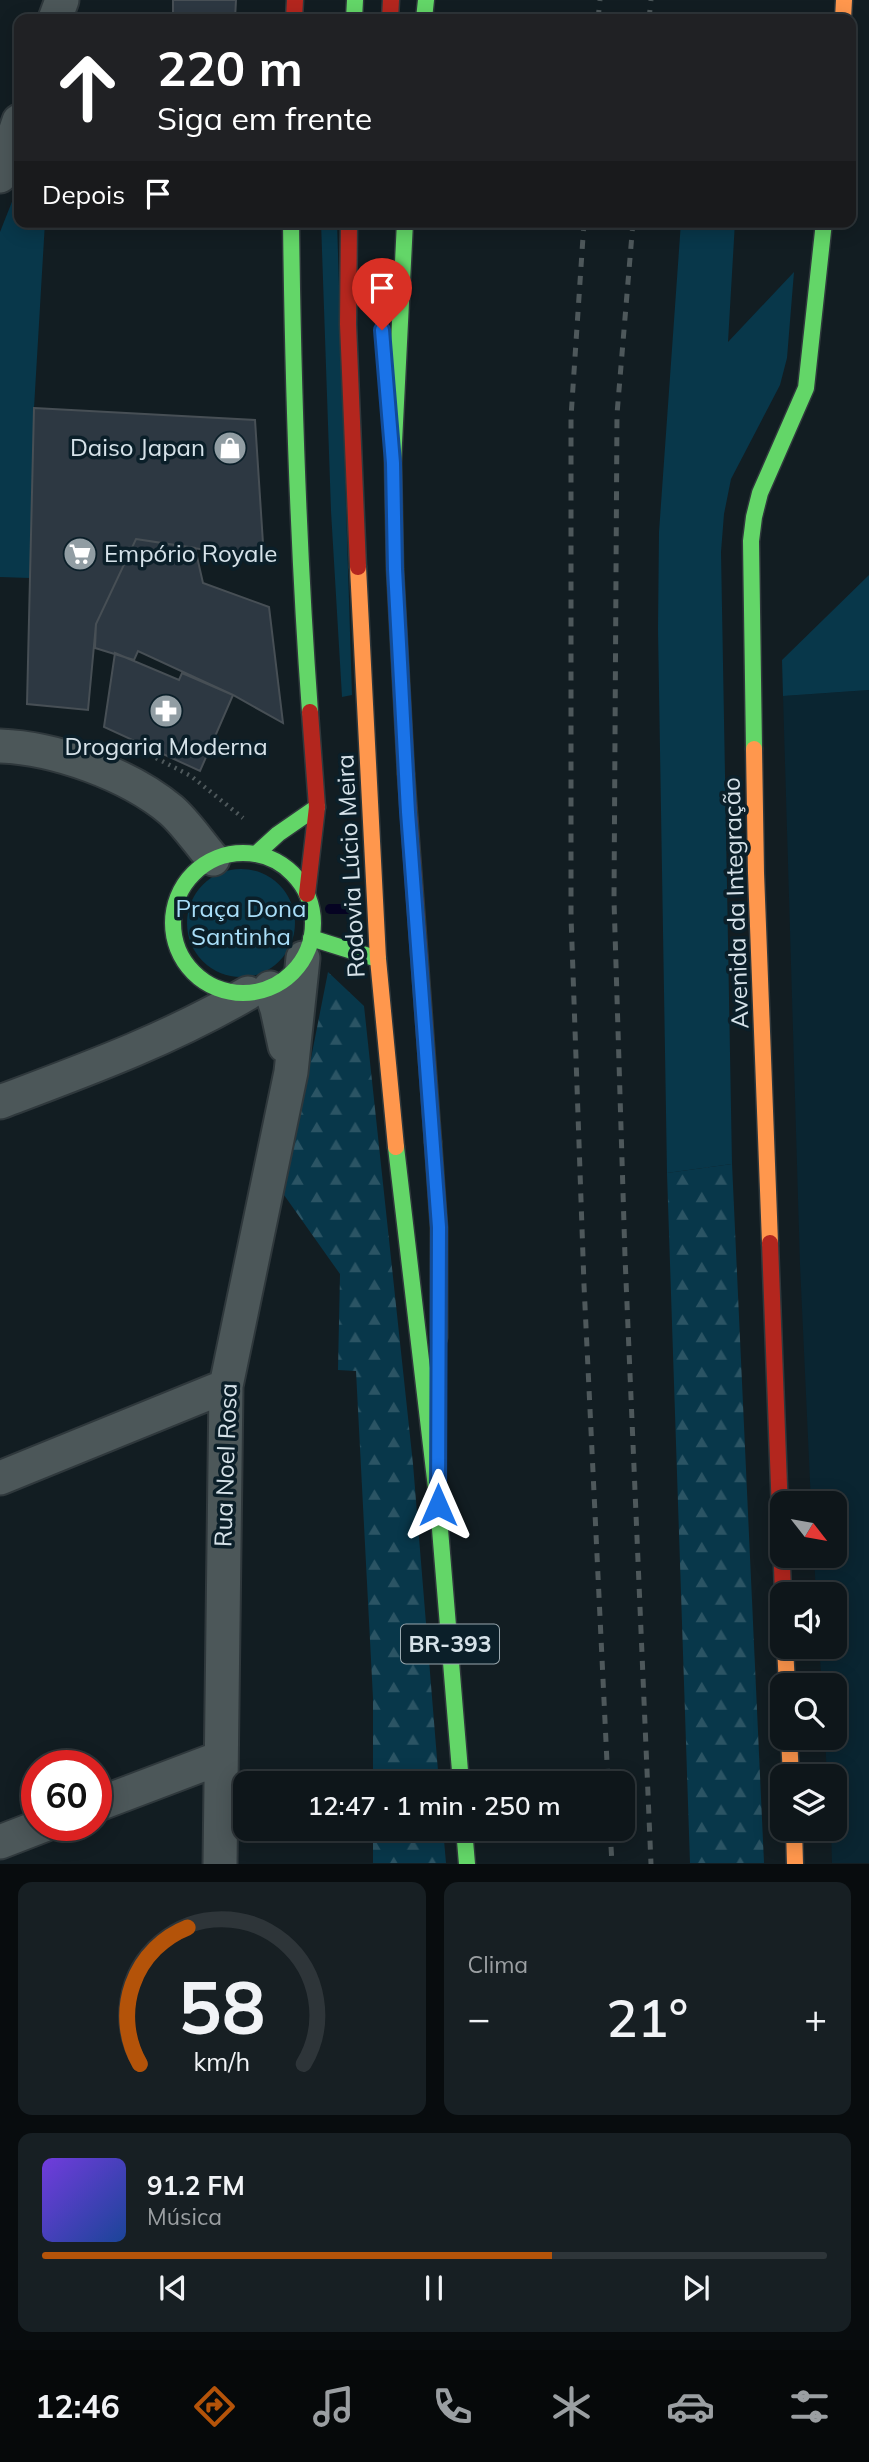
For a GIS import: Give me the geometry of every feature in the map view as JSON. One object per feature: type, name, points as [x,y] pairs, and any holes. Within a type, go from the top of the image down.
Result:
[{"type":"main road","points":[[290,228],[294,434],[302,604],[317,807],[307,894]]},
{"type":"main road","name":"Rodovia Lúcio Meira","points":[[349,228],[348,324],[358,576],[378,959],[403,1216],[438,1505],[460,1771]]},
{"type":"main road","name":"Rodovia Lúcio Meira","points":[[405,228],[393,463],[395,569],[408,812],[439,1227],[438,1505]]},
{"type":"main road","name":"Avenida da Integração","points":[[783,1582],[757,873],[751,541],[753,518],[760,493],[798,413],[806,388],[823,228]]},
{"type":"main road","points":[[383,343],[393,463]]},
{"type":"main road","points":[[256,854],[278,834],[317,807]]},
{"type":"main road","points":[[234,853],[256,854],[277,861],[295,875],[307,894],[313,915],[307,948],[289,976],[259,990],[224,991],[202,980],[185,963],[175,941],[173,917],[179,893],[193,873],[213,859],[234,853]]},
{"type":"main road","points":[[307,948],[378,959]]},
{"type":"main road","points":[[465,1841],[467,1864]]},
{"type":"main road","points":[[794,1841],[795,1864]]},
{"type":"street","points":[[0,176],[14,135]]},
{"type":"street","points":[[0,746],[69,758],[128,782],[172,810],[213,859]]},
{"type":"street","name":"Rua Noel Rosa","points":[[220,1864],[226,1386],[291,1072],[307,948]]},
{"type":"street","points":[[0,1102],[149,1045],[259,990]]},
{"type":"street","name":"Rua Noel Rosa","points":[[259,990],[277,1009],[291,1072]]},
{"type":"street","points":[[0,1478],[226,1386]]},
{"type":"street","points":[[112,1799],[220,1758]]},
{"type":"street","points":[[0,1842],[21,1834]]},
{"type":"path","points":[[149,755],[191,776],[233,811],[251,821]]},
{"type":"shaded area","points":[[869,690],[869,1863],[832,1863],[831,1841],[847,1841],[847,1764],[826,1764],[826,1750],[847,1750],[847,1673],[821,1673],[820,1659],[847,1659],[847,1582],[815,1582],[815,1568],[847,1568],[847,1491],[810,1491],[800,1265],[783,696]]},
{"type":"green space","points":[[14,197],[14,228],[45,228],[34,408],[30,578],[0,577],[0,232]]},
{"type":"green space","points":[[321,228],[337,228],[352,695],[342,697],[331,511]]},
{"type":"green space","points":[[681,228],[735,228],[728,342],[794,272],[787,358],[780,385],[731,479],[724,514],[721,552],[732,1164],[667,1173],[658,629],[659,532]]},
{"type":"green space","points":[[869,575],[869,690],[783,696],[782,660]]},
{"type":"green space","name":"Praça Dona Santinha","points":[[241,869],[262,873],[279,885],[291,902],[295,923],[291,944],[279,961],[262,973],[241,977],[220,973],[203,961],[191,944],[187,923],[191,902],[203,885],[220,873]]},
{"type":"green space","points":[[328,972],[364,1006],[413,1464],[438,1771],[373,1771],[373,1698],[356,1371],[338,1370],[340,1274],[284,1195]]},
{"type":"green space","points":[[732,1164],[764,1863],[690,1863],[667,1173]]},
{"type":"green space","points":[[373,1841],[444,1841],[446,1863],[373,1863]]},
{"type":"building","points":[[173,0],[236,0],[235,14],[173,14]]},
{"type":"building","name":"Empório Royale","points":[[34,408],[255,420],[264,559],[136,539],[96,624],[88,710],[27,704]]},
{"type":"building","points":[[136,539],[195,548],[203,583],[269,607],[283,723],[233,695],[138,651],[134,660],[95,648],[96,624]]},
{"type":"building","name":"Drogaria Moderna","points":[[115,653],[179,680],[182,673],[233,695],[200,771],[104,727]]},
{"type":"waterway","points":[[330,909],[347,909]]},
{"type":"railway","points":[[599,14],[600,0]]},
{"type":"railway","points":[[650,14],[651,0]]},
{"type":"railway","points":[[584,228],[571,417],[571,916],[584,1285],[607,1771]]},
{"type":"railway","points":[[632,228],[617,414],[614,900],[625,1257],[651,1864]]},
{"type":"railway","points":[[611,1841],[612,1864]]},
{"type":"traffic: fast","points":[[354,14],[355,0]]},
{"type":"traffic: fast","points":[[425,14],[426,0]]},
{"type":"traffic: fast","points":[[291,228],[297,467],[310,712]]},
{"type":"traffic: fast","points":[[405,228],[393,463],[395,569],[406,774]]},
{"type":"traffic: fast","points":[[754,749],[751,541],[754,517],[760,493],[806,388],[823,228]]},
{"type":"traffic: fast","points":[[256,854],[278,834],[317,807]]},
{"type":"traffic: fast","points":[[243,853],[270,859],[292,874],[307,896],[313,923],[307,950],[292,972],[270,987],[243,993],[216,987],[194,972],[179,950],[173,923],[179,896],[194,874],[216,859],[243,853]]},
{"type":"traffic: fast","points":[[311,938],[378,959]]},
{"type":"traffic: fast","points":[[433,1142],[439,1228],[439,1338]]},
{"type":"traffic: fast","points":[[396,1147],[438,1505],[460,1771]]},
{"type":"traffic: fast","points":[[465,1841],[467,1864]]},
{"type":"traffic: slow","points":[[843,14],[844,0]]},
{"type":"traffic: slow","points":[[358,567],[378,959],[396,1147]]},
{"type":"traffic: slow","points":[[754,749],[770,1243]]},
{"type":"traffic: slow","points":[[786,1659],[786,1673]]},
{"type":"traffic: slow","points":[[790,1750],[790,1764]]},
{"type":"traffic: slow","points":[[794,1841],[795,1864]]},
{"type":"traffic: jam","points":[[294,14],[295,0]]},
{"type":"traffic: jam","points":[[390,14],[391,0]]},
{"type":"traffic: jam","points":[[349,228],[348,324],[358,567]]},
{"type":"traffic: jam","points":[[307,894],[317,807],[310,712]]},
{"type":"traffic: jam","points":[[406,774],[433,1142]]},
{"type":"traffic: jam","points":[[770,1243],[783,1582]]},
{"type":"place","name":"Daiso Japan","points":[[230,448]]},
{"type":"place","name":"Empório Royale","points":[[80,554]]},
{"type":"place","name":"Drogaria Moderna","points":[[166,711]]},
{"type":"route","points":[[382,330],[393,463],[395,569],[408,812],[439,1227],[438,1505]]}]
